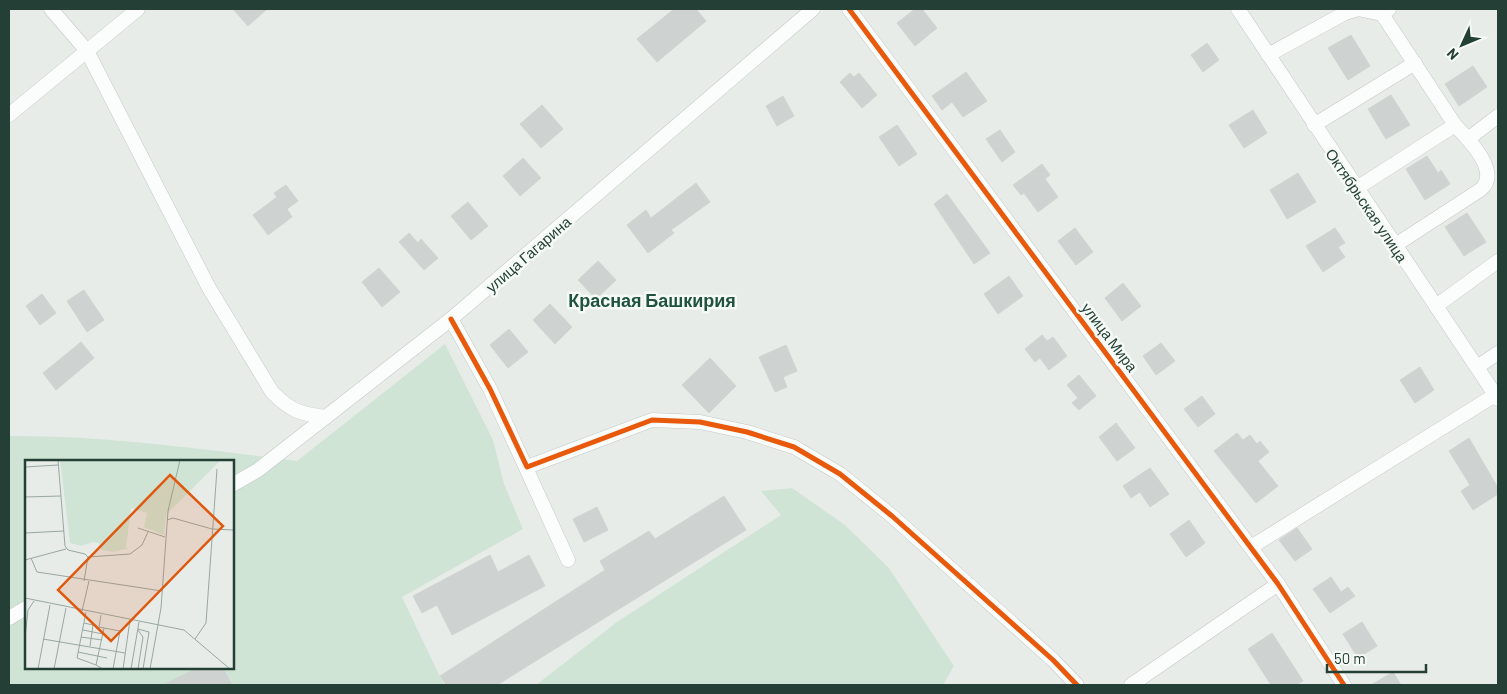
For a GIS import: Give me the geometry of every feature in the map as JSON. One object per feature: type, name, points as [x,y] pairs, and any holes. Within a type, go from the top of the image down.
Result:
[{"type":"street","points":[[51,9],[87,52],[209,288],[272,392],[286,406],[302,414],[326,417]]},
{"type":"street","points":[[9,115],[138,9]]},
{"type":"street","name":"улица Гагарина","points":[[234,484],[258,470],[451,319],[813,9]]},
{"type":"street","name":"улица Мира","points":[[849,9],[1251,547],[1278,584],[1344,685]]},
{"type":"street","points":[[1268,55],[1345,13],[1358,9],[1385,11],[1415,63],[1455,125],[1468,139],[1488,170],[1486,186],[1394,246]]},
{"type":"street","name":"Октябрьская улица","points":[[1242,10],[1268,55],[1314,125],[1497,397]]},
{"type":"street","points":[[1314,125],[1415,63]]},
{"type":"street","points":[[1468,139],[1498,116]]},
{"type":"street","points":[[1357,188],[1455,125]]},
{"type":"street","points":[[1436,306],[1498,261]]},
{"type":"street","points":[[451,319],[490,389],[568,560]]},
{"type":"street","points":[[1478,367],[1498,353]]},
{"type":"street","points":[[1251,547],[1497,397]]},
{"type":"street","points":[[527,467],[652,420],[700,422],[747,432],[794,447],[840,474],[892,516],[1053,660],[1077,685]]},
{"type":"street","points":[[1130,685],[1278,584]]},
{"type":"street","points":[[9,618],[25,609]]},
{"type":"green space","points":[[445,344],[493,440],[504,484],[523,529],[402,597],[444,685],[9,685],[9,436],[117,440],[297,461]]},
{"type":"green space","points":[[792,488],[845,525],[889,568],[954,666],[943,685],[536,685],[617,622],[781,515],[761,491]]},
{"type":"building","points":[[233,9],[267,9],[248,26]]},
{"type":"building","points":[[674,9],[696,9],[706,21],[657,62],[637,39]]},
{"type":"building","points":[[915,9],[922,9],[937,28],[915,46],[897,23]]},
{"type":"building","points":[[1351,35],[1370,66],[1348,80],[1328,48]]},
{"type":"building","points":[[1207,43],[1219,60],[1203,72],[1191,55]]},
{"type":"building","points":[[1473,66],[1487,87],[1459,106],[1445,84]]},
{"type":"building","points":[[966,72],[987,101],[963,117],[952,102],[942,110],[932,96]]},
{"type":"building","points":[[850,73],[854,77],[859,73],[877,95],[862,108],[840,82]]},
{"type":"building","points":[[1391,95],[1410,125],[1386,139],[1368,109]]},
{"type":"building","points":[[783,96],[794,116],[777,126],[766,106]]},
{"type":"building","points":[[542,105],[563,129],[541,148],[520,124]]},
{"type":"building","points":[[1253,110],[1267,133],[1244,148],[1229,125]]},
{"type":"building","points":[[897,125],[917,154],[899,166],[879,137]]},
{"type":"building","points":[[1000,130],[1015,152],[1002,162],[986,139]]},
{"type":"building","points":[[1427,156],[1438,173],[1441,170],[1450,184],[1425,200],[1406,169]]},
{"type":"building","points":[[523,158],[541,178],[520,196],[503,176]]},
{"type":"building","points":[[1042,164],[1050,175],[1045,179],[1058,197],[1038,212],[1024,193],[1021,195],[1013,185]]},
{"type":"building","points":[[1298,173],[1316,202],[1287,219],[1270,190]]},
{"type":"building","points":[[696,183],[710,202],[671,230],[674,233],[648,253],[627,225],[646,210],[651,218]]},
{"type":"building","points":[[286,185],[298,201],[287,209],[292,217],[268,235],[253,215],[277,197],[274,193]]},
{"type":"building","points":[[947,194],[990,253],[974,264],[934,204]]},
{"type":"building","points":[[468,202],[488,226],[471,240],[451,216]]},
{"type":"building","points":[[1467,213],[1486,242],[1464,256],[1445,227]]},
{"type":"building","points":[[1075,228],[1093,252],[1076,265],[1058,241]]},
{"type":"building","points":[[1335,228],[1345,243],[1338,247],[1345,257],[1323,272],[1306,246]]},
{"type":"building","points":[[409,233],[418,243],[421,239],[438,258],[424,270],[399,242]]},
{"type":"building","points":[[598,261],[616,280],[596,299],[578,280]]},
{"type":"building","points":[[379,268],[400,292],[382,307],[362,282]]},
{"type":"building","points":[[1009,276],[1023,296],[998,314],[984,294]]},
{"type":"building","points":[[1123,283],[1141,306],[1122,321],[1105,298]]},
{"type":"building","points":[[84,290],[104,320],[87,332],[67,301]]},
{"type":"building","points":[[42,294],[56,313],[40,325],[26,306]]},
{"type":"building","points":[[550,304],[572,327],[555,344],[533,320]]},
{"type":"building","points":[[509,329],[528,352],[508,368],[490,345]]},
{"type":"building","points":[[1042,335],[1047,341],[1053,337],[1067,356],[1049,370],[1040,358],[1035,362],[1025,349]]},
{"type":"building","points":[[81,342],[94,358],[56,390],[43,373]]},
{"type":"building","points":[[1161,343],[1175,361],[1156,375],[1143,356]]},
{"type":"building","points":[[786,345],[797,371],[783,377],[787,387],[775,392],[759,357]]},
{"type":"building","points":[[710,358],[736,386],[709,413],[682,385]]},
{"type":"building","points":[[1420,367],[1434,390],[1415,403],[1400,380]]},
{"type":"building","points":[[1079,375],[1096,396],[1079,410],[1072,403],[1078,398],[1067,385]]},
{"type":"building","points":[[1202,396],[1215,414],[1198,427],[1184,409]]},
{"type":"building","points":[[1116,423],[1135,448],[1117,461],[1099,437]]},
{"type":"building","points":[[1237,433],[1243,440],[1250,435],[1257,444],[1260,441],[1269,452],[1258,461],[1278,486],[1256,503],[1214,451]]},
{"type":"building","points":[[1469,438],[1498,488],[1498,494],[1473,510],[1461,491],[1470,485],[1449,451]]},
{"type":"building","points":[[1150,468],[1169,494],[1150,507],[1140,492],[1131,498],[1123,486]]},
{"type":"building","points":[[724,496],[746,530],[497,685],[446,685],[440,676],[605,570],[600,561],[649,531],[655,539]]},
{"type":"building","points":[[597,507],[608,530],[584,542],[573,519]]},
{"type":"building","points":[[1189,520],[1205,543],[1186,557],[1170,534]]},
{"type":"building","points":[[1297,528],[1312,549],[1295,561],[1279,540]]},
{"type":"building","points":[[490,555],[498,572],[529,555],[545,586],[452,635],[437,605],[422,613],[413,596]]},
{"type":"building","points":[[1331,577],[1341,592],[1348,587],[1355,596],[1330,613],[1313,589]]},
{"type":"building","points":[[1362,622],[1377,646],[1358,658],[1343,634]]},
{"type":"building","points":[[1272,633],[1303,681],[1296,685],[1271,685],[1248,649]]},
{"type":"building","points":[[195,669],[224,669],[232,685],[163,685]]},
{"type":"building","points":[[1393,672],[1401,685],[1371,685]]},
{"type":"cycle path","points":[[849,9],[1278,584],[1344,685]]},
{"type":"cycle path","points":[[451,319],[490,389],[527,467],[652,420],[700,422],[747,432],[794,447],[840,474],[892,516],[1053,660],[1077,685]]},
{"type":"district","name":"Красная Башкирия","points":[[652,300]]}]
